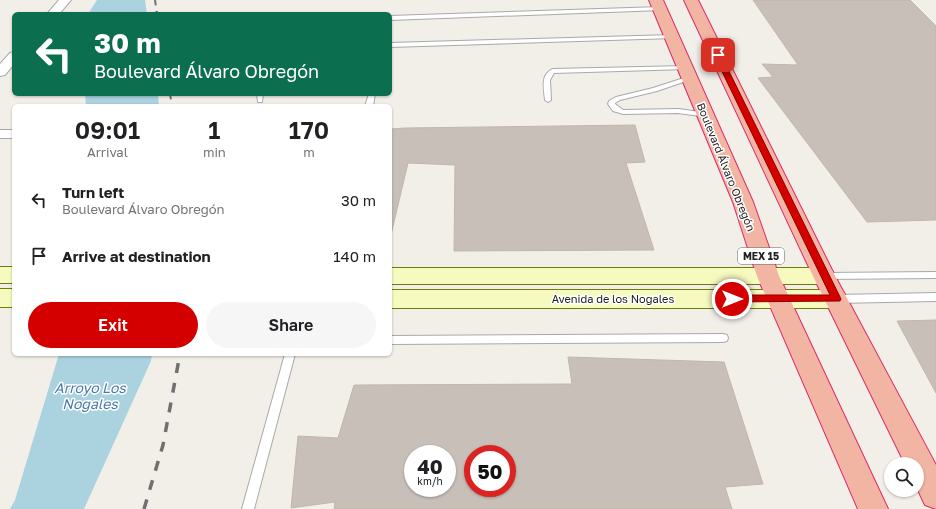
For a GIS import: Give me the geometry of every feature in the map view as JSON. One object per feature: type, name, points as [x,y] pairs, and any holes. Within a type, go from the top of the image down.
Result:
[{"type":"highway","points":[[691,0],[824,276],[936,495]]},
{"type":"highway","name":"Boulevard Álvaro Obregón","points":[[658,5],[743,202],[768,276],[873,509]]},
{"type":"main road","points":[[0,275],[12,275]]},
{"type":"main road","name":"Avenida de los Nogales","points":[[392,276],[824,276]]},
{"type":"main road","points":[[0,298],[12,298]]},
{"type":"main road","name":"Avenida de los Nogales","points":[[392,299],[836,299]]},
{"type":"street","points":[[55,12],[66,0]]},
{"type":"street","points":[[0,72],[12,58]]},
{"type":"street","points":[[0,134],[12,134]]},
{"type":"lane","points":[[392,18],[658,5]]},
{"type":"lane","points":[[392,45],[672,37]]},
{"type":"lane","points":[[548,100],[547,76],[549,72],[553,71],[687,73]]},
{"type":"lane","points":[[687,73],[655,90],[618,98],[611,102],[611,104],[623,112],[678,110],[705,115]]},
{"type":"lane","points":[[824,276],[936,275]]},
{"type":"lane","points":[[836,299],[936,297]]},
{"type":"lane","points":[[392,340],[723,338]]},
{"type":"lane","points":[[248,509],[289,356]]},
{"type":"water","points":[[97,0],[145,0],[147,12],[89,12]]},
{"type":"water","points":[[85,96],[158,96],[159,104],[86,104]]},
{"type":"water","name":"Arroyo Los Nogales","points":[[58,356],[152,356],[151,361],[84,509],[10,509],[15,500]]},
{"type":"building","points":[[753,0],[910,0],[936,26],[936,220],[867,222],[758,78],[773,77],[762,64],[798,65]]},
{"type":"building","points":[[635,125],[645,162],[626,163],[654,250],[454,251],[455,165],[408,163],[392,231],[392,129]]},
{"type":"building","points":[[936,320],[936,393],[897,321]]},
{"type":"building","points":[[568,357],[724,362],[763,484],[725,487],[732,509],[334,509],[335,502],[291,508],[298,436],[338,438],[354,385],[572,384]]},
{"type":"railway","points":[[155,0],[157,12]]},
{"type":"railway","points":[[170,96],[172,104]]},
{"type":"railway","points":[[144,509],[163,445],[180,356]]},
{"type":"route","points":[[718,55],[836,299],[732,299]]}]
